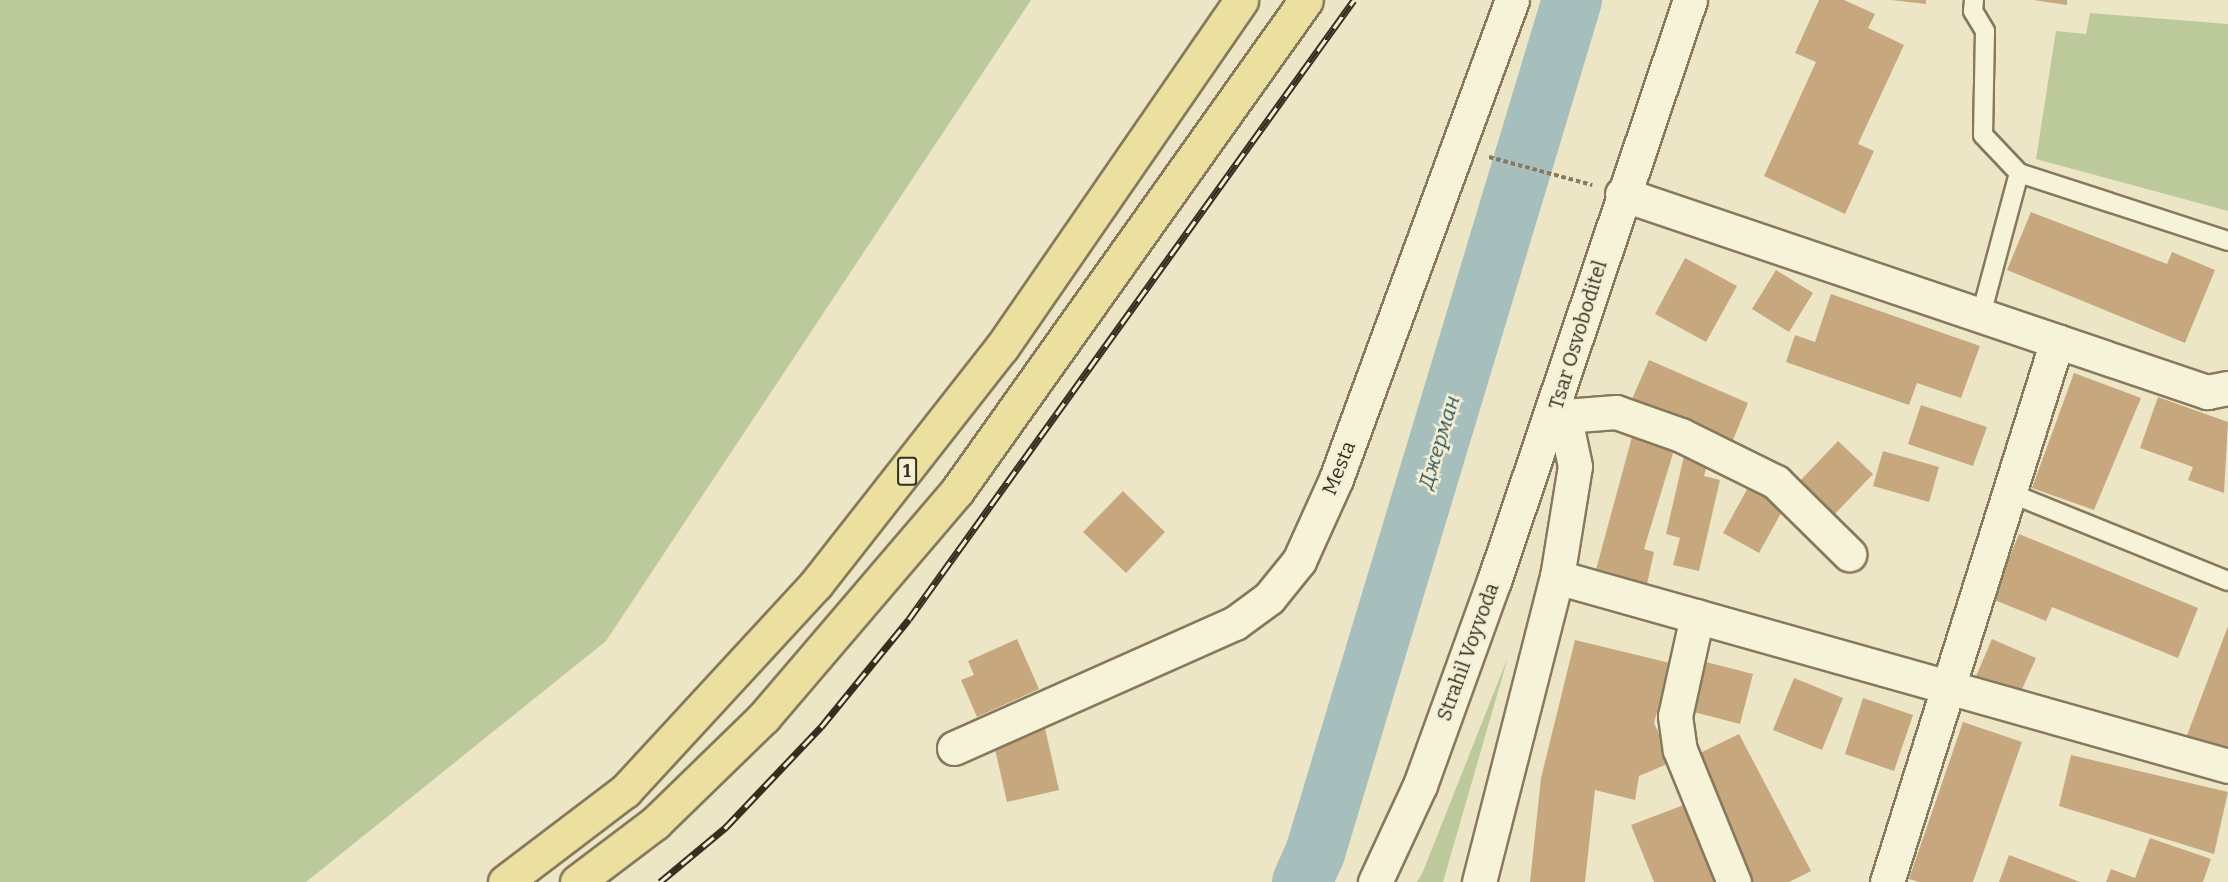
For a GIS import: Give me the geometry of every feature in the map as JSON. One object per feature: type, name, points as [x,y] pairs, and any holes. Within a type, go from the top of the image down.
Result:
[{"type":"main road","name":"1","points":[[505,882],[625,791],[816,584],[1002,347],[1241,0]]},
{"type":"main road","points":[[577,882],[655,823],[764,717],[942,508],[1306,0]]},
{"type":"street","name":"Mesta","points":[[954,748],[1235,623],[1269,598],[1299,561],[1336,479],[1512,0]]},
{"type":"street","name":"Tsar Osvoboditel","points":[[1479,882],[1557,577],[1575,466],[1568,432],[1552,417],[1622,194],[1690,0]]},
{"type":"street","points":[[1622,194],[2207,392],[2228,388]]},
{"type":"street","points":[[1888,882],[2057,341]]},
{"type":"street","points":[[1552,417],[1616,412],[1682,435],[1776,482],[1849,554]]},
{"type":"street","name":"Strahil Voyvoda","points":[[1375,882],[1420,785],[1552,417]]},
{"type":"street","points":[[1557,577],[2228,766]]},
{"type":"street","points":[[1697,616],[1675,716],[1680,750],[1734,882]]},
{"type":"lane","points":[[1974,0],[1973,10],[1984,31],[1983,135],[2019,173],[2228,241]]},
{"type":"lane","points":[[1981,315],[2019,173]]},
{"type":"lane","points":[[2010,493],[2228,581]]},
{"type":"path","points":[[1489,157],[1582,183]]},
{"type":"green space","points":[[0,0],[1031,0],[606,641],[306,882],[0,882]]},
{"type":"green space","points":[[2090,13],[2228,24],[2228,211],[2036,159],[2056,31],[2086,34]]},
{"type":"green space","points":[[1508,657],[1443,882],[1417,882],[1422,874]]},
{"type":"building","points":[[1819,0],[1844,0],[1875,14],[1868,28],[1904,45],[1858,144],[1874,151],[1845,214],[1764,176],[1816,62],[1795,53]]},
{"type":"building","points":[[1891,0],[1926,0],[1926,4]]},
{"type":"building","points":[[2033,0],[2067,0],[2067,5]]},
{"type":"building","points":[[2031,212],[2167,264],[2172,252],[2215,270],[2185,343],[2007,270]]},
{"type":"building","points":[[1685,258],[1737,286],[1706,342],[1655,314]]},
{"type":"building","points":[[1776,270],[1813,293],[1789,332],[1752,309]]},
{"type":"building","points":[[1831,294],[1980,346],[1961,398],[1917,383],[1909,405],[1786,362],[1795,335],[1815,342]]},
{"type":"building","points":[[1649,360],[1748,403],[1729,450],[1629,406]]},
{"type":"building","points":[[2074,373],[2141,398],[2094,510],[2032,488]]},
{"type":"building","points":[[2158,397],[2228,422],[2224,493],[2188,480],[2193,467],[2140,448]]},
{"type":"building","points":[[1921,405],[1987,427],[1973,466],[1908,444]]},
{"type":"building","points":[[1632,437],[1674,450],[1644,549],[1654,552],[1646,589],[1594,577]]},
{"type":"building","points":[[1838,441],[1873,474],[1833,516],[1798,483]]},
{"type":"building","points":[[1883,451],[1939,467],[1929,502],[1873,486]]},
{"type":"building","points":[[1684,456],[1708,461],[1704,476],[1720,480],[1699,571],[1673,565],[1680,538],[1666,534]]},
{"type":"building","points":[[1750,484],[1786,504],[1759,553],[1723,533]]},
{"type":"building","points":[[1123,491],[1165,532],[1126,573],[1083,532]]},
{"type":"building","points":[[2019,534],[2198,608],[2178,658],[2052,607],[2046,621],[1992,599]]},
{"type":"building","points":[[2228,626],[2228,754],[2186,738]]},
{"type":"building","points":[[1017,639],[1039,689],[977,717],[961,680],[974,675],[968,661]]},
{"type":"building","points":[[1992,639],[2036,658],[2014,707],[1971,688]]},
{"type":"building","points":[[1575,640],[1670,663],[1654,723],[1672,762],[1639,776],[1635,800],[1595,790],[1585,882],[1530,882],[1541,778]]},
{"type":"building","points":[[1698,660],[1753,674],[1740,724],[1686,710]]},
{"type":"building","points":[[1794,678],[1843,698],[1822,750],[1773,730]]},
{"type":"building","points":[[1863,698],[1913,715],[1894,771],[1845,754]]},
{"type":"building","points":[[1963,722],[2022,742],[1973,882],[1919,882],[1909,879]]},
{"type":"building","points":[[1044,724],[1059,790],[1007,802],[992,736]]},
{"type":"building","points":[[1739,734],[1811,871],[1789,882],[1752,882],[1712,801],[1720,797],[1698,754]]},
{"type":"building","points":[[2071,755],[2228,792],[2214,854],[2059,806]]},
{"type":"building","points":[[1694,801],[1726,882],[1654,882],[1631,825]]},
{"type":"building","points":[[2150,838],[2211,859],[2203,882],[2106,882],[2111,869],[2135,878]]},
{"type":"building","points":[[2009,855],[2080,882],[1999,882]]},
{"type":"waterway","name":"Джерман","points":[[1302,882],[1315,853],[1572,0]]},
{"type":"railway","points":[[660,882],[726,827],[821,727],[909,619],[1354,0]]}]
